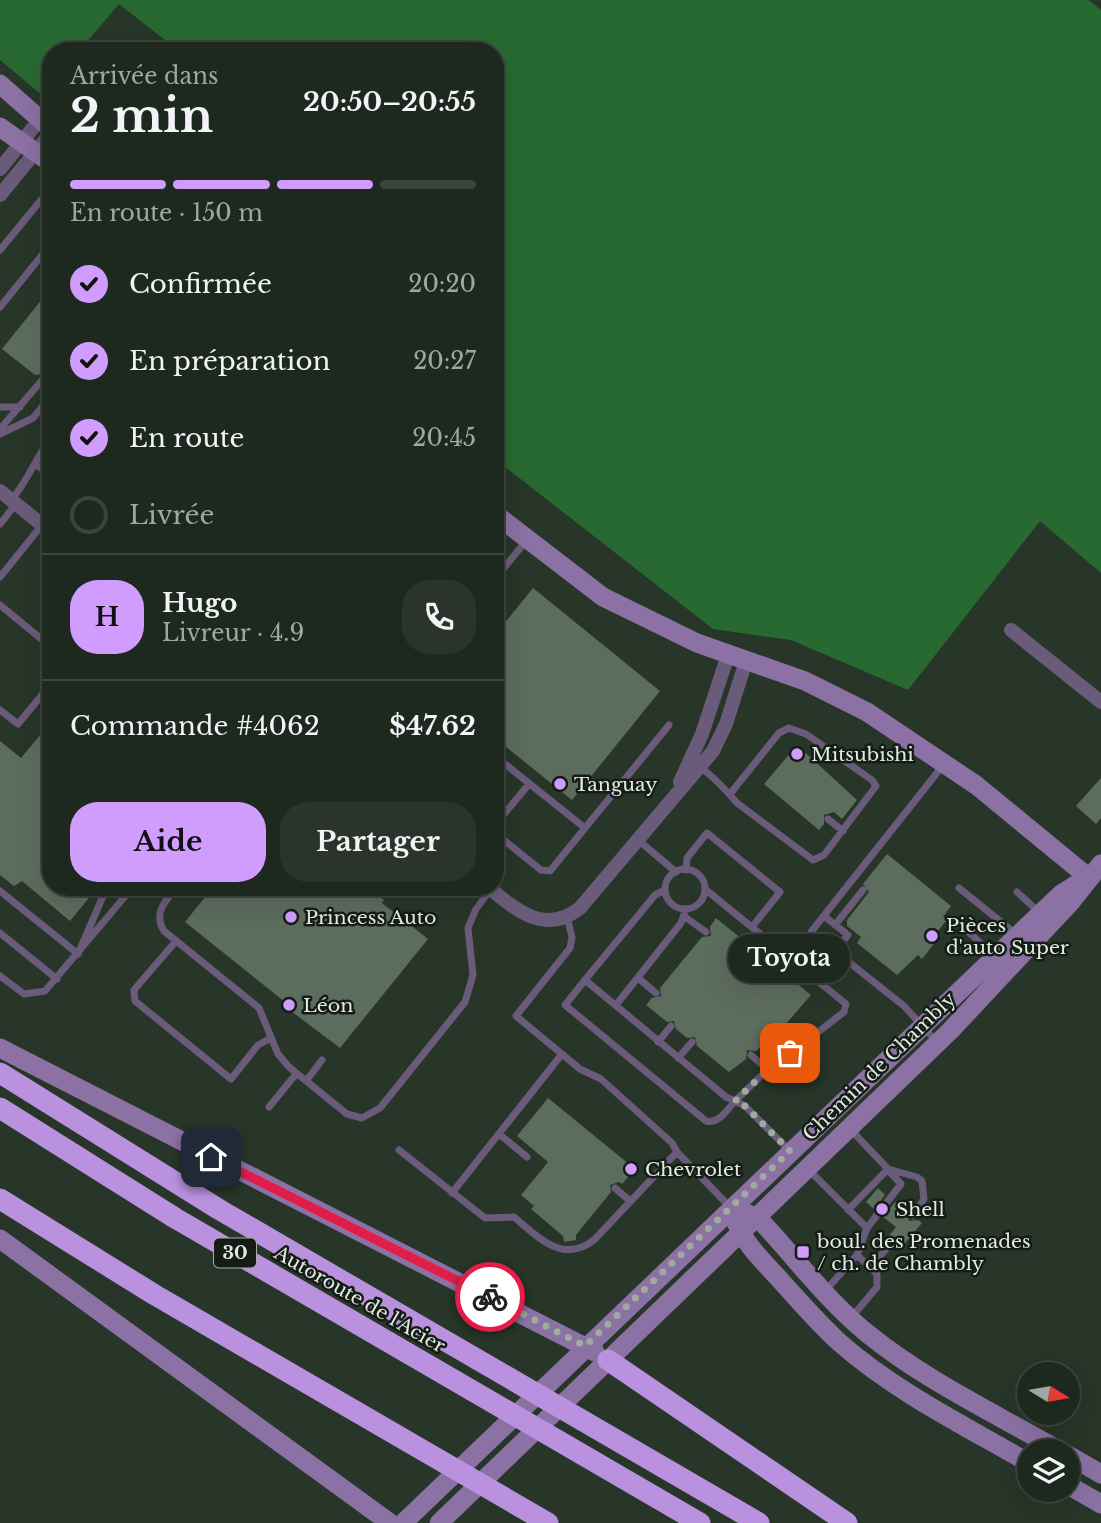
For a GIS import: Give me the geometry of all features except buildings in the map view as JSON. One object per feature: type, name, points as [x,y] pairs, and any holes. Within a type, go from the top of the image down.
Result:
[{"type":"highway","points":[[0,1073],[126,1154],[759,1523]]},
{"type":"highway","name":"Autoroute de l'Acier","points":[[0,1108],[175,1218],[700,1523]]},
{"type":"highway","points":[[0,1199],[155,1295],[548,1523]]},
{"type":"highway","points":[[608,1360],[847,1523]]},
{"type":"street","points":[[0,85],[42,118]]},
{"type":"street","points":[[0,127],[36,153]]},
{"type":"street","points":[[0,169],[36,153]]},
{"type":"street","points":[[0,195],[36,153]]},
{"type":"street","points":[[9,499],[42,526]]},
{"type":"street","points":[[504,521],[603,597],[674,633],[836,695],[945,764],[1095,871]]},
{"type":"street","points":[[1011,630],[1101,702]]},
{"type":"street","points":[[501,896],[534,919],[552,921],[567,917],[584,904],[675,793],[695,764],[723,733],[737,658]]},
{"type":"street","name":"Chemin de Chambly","points":[[439,1523],[937,1043],[1001,963],[1045,919],[1061,894],[1095,871]]},
{"type":"street","name":"Chemin de Chambly","points":[[403,1523],[922,1025],[1001,963]]},
{"type":"street","points":[[0,1048],[608,1360]]},
{"type":"street","points":[[731,1208],[758,1218],[851,1318],[907,1362],[1039,1439]]},
{"type":"street","points":[[731,1208],[740,1234],[821,1324],[863,1362],[902,1389],[1017,1456]]},
{"type":"street","points":[[0,1239],[390,1523]]},
{"type":"street","points":[[1080,1461],[1100,1471]]},
{"type":"street","points":[[1080,1492],[1101,1504]]},
{"type":"lane","points":[[0,250],[41,200]]},
{"type":"lane","points":[[0,307],[42,255]]},
{"type":"lane","points":[[0,431],[42,380]]},
{"type":"lane","points":[[0,407],[20,407]]},
{"type":"lane","points":[[0,431],[33,418],[42,408]]},
{"type":"lane","points":[[0,524],[9,499],[31,476],[42,453]]},
{"type":"lane","points":[[35,464],[42,469]]},
{"type":"lane","points":[[0,577],[42,533]]},
{"type":"lane","points":[[504,568],[527,540]]},
{"type":"lane","points":[[0,605],[42,640]]},
{"type":"lane","points":[[0,710],[18,724],[42,695]]},
{"type":"lane","points":[[504,839],[546,872],[552,869],[669,725]]},
{"type":"lane","points":[[695,764],[730,794],[810,859],[820,858],[874,790],[876,783],[794,728],[786,728],[779,733],[730,794]]},
{"type":"lane","points":[[937,1043],[904,1006],[811,932],[945,764]]},
{"type":"lane","points":[[504,765],[585,828]]},
{"type":"lane","points":[[504,814],[529,784]]},
{"type":"lane","points":[[828,819],[842,831]]},
{"type":"lane","points":[[686,870],[687,858],[707,833],[780,892],[752,927]]},
{"type":"lane","points":[[637,839],[676,872]]},
{"type":"lane","points":[[665,891],[655,895],[565,1005],[708,1122],[714,1121],[768,1070],[844,1012],[846,1004],[705,888],[700,877],[686,870],[676,872],[669,878],[665,891],[670,903],[706,932]]},
{"type":"lane","points":[[616,1005],[685,913],[700,901],[705,888]]},
{"type":"lane","points":[[959,888],[1024,940]]},
{"type":"lane","points":[[835,925],[863,890]]},
{"type":"lane","points":[[0,891],[78,954]]},
{"type":"lane","points":[[1017,892],[1045,919]]},
{"type":"lane","points":[[78,954],[103,896]]},
{"type":"lane","points":[[0,976],[20,992],[33,995],[45,992],[126,896]]},
{"type":"lane","points":[[170,896],[162,906],[159,917],[164,931],[258,1007],[282,1060],[296,1074],[351,1116],[362,1118],[377,1112],[465,1002],[473,971],[467,944],[467,928],[485,896]]},
{"type":"lane","points":[[824,916],[848,935],[835,951]]},
{"type":"lane","points":[[567,917],[572,937],[570,948],[516,1016],[580,1069],[601,1079],[672,1143],[677,1152],[731,1208]]},
{"type":"lane","points":[[954,919],[1001,963]]},
{"type":"lane","points":[[0,933],[57,979]]},
{"type":"lane","points":[[176,941],[134,990],[135,1002],[231,1079],[258,1045],[271,1038]]},
{"type":"lane","points":[[638,978],[656,993]]},
{"type":"lane","points":[[585,980],[726,1097],[745,1106],[790,1151]]},
{"type":"lane","points":[[658,1042],[671,1026]]},
{"type":"lane","points":[[678,1058],[692,1042]]},
{"type":"lane","points":[[452,1193],[562,1054]]},
{"type":"lane","points":[[751,1055],[768,1070]]},
{"type":"lane","points":[[306,1081],[322,1060]]},
{"type":"lane","points":[[269,1107],[296,1074]]},
{"type":"lane","points":[[825,1291],[857,1255],[867,1228],[901,1184],[849,1129]]},
{"type":"lane","points":[[499,1134],[527,1157]]},
{"type":"lane","points":[[399,1150],[485,1219],[514,1217],[542,1241],[564,1251],[587,1245],[677,1152]]},
{"type":"lane","points":[[808,1169],[867,1228]]},
{"type":"lane","points":[[848,1210],[888,1169]]},
{"type":"lane","points":[[888,1169],[917,1177],[922,1181],[924,1199],[913,1216]]},
{"type":"lane","points":[[614,1188],[630,1201]]},
{"type":"lane","points":[[870,1268],[892,1242]]},
{"type":"lane","points":[[851,1318],[877,1287],[877,1274],[857,1255]]},
{"type":"green space","points":[[0,0],[1088,0],[1101,10],[1101,573],[1040,521],[908,690],[791,640],[713,629],[504,466],[504,42],[168,42],[119,4],[87,42],[42,42],[42,95],[0,60]]},
{"type":"way so far","points":[[490,1297],[585,1346],[790,1151],[745,1106],[735,1101],[790,1053]]},
{"type":"place","name":"Mitsubishi","points":[[797,754]]},
{"type":"place","name":"Tanguay","points":[[560,784]]},
{"type":"place","name":"Princess Auto","points":[[291,917]]},
{"type":"place","name":"Pièces d'auto Super","points":[[932,936]]},
{"type":"place","name":"Léon","points":[[289,1005]]},
{"type":"place","name":"Toyota","points":[[790,1053]]},
{"type":"place","name":"Chevrolet","points":[[631,1169]]},
{"type":"place","name":"Shell","points":[[882,1209]]},
{"type":"place","name":"boul. des Promenades / ch. de Chambly","points":[[803,1252]]},
{"type":"route","points":[[211,1157],[490,1297]]}]
